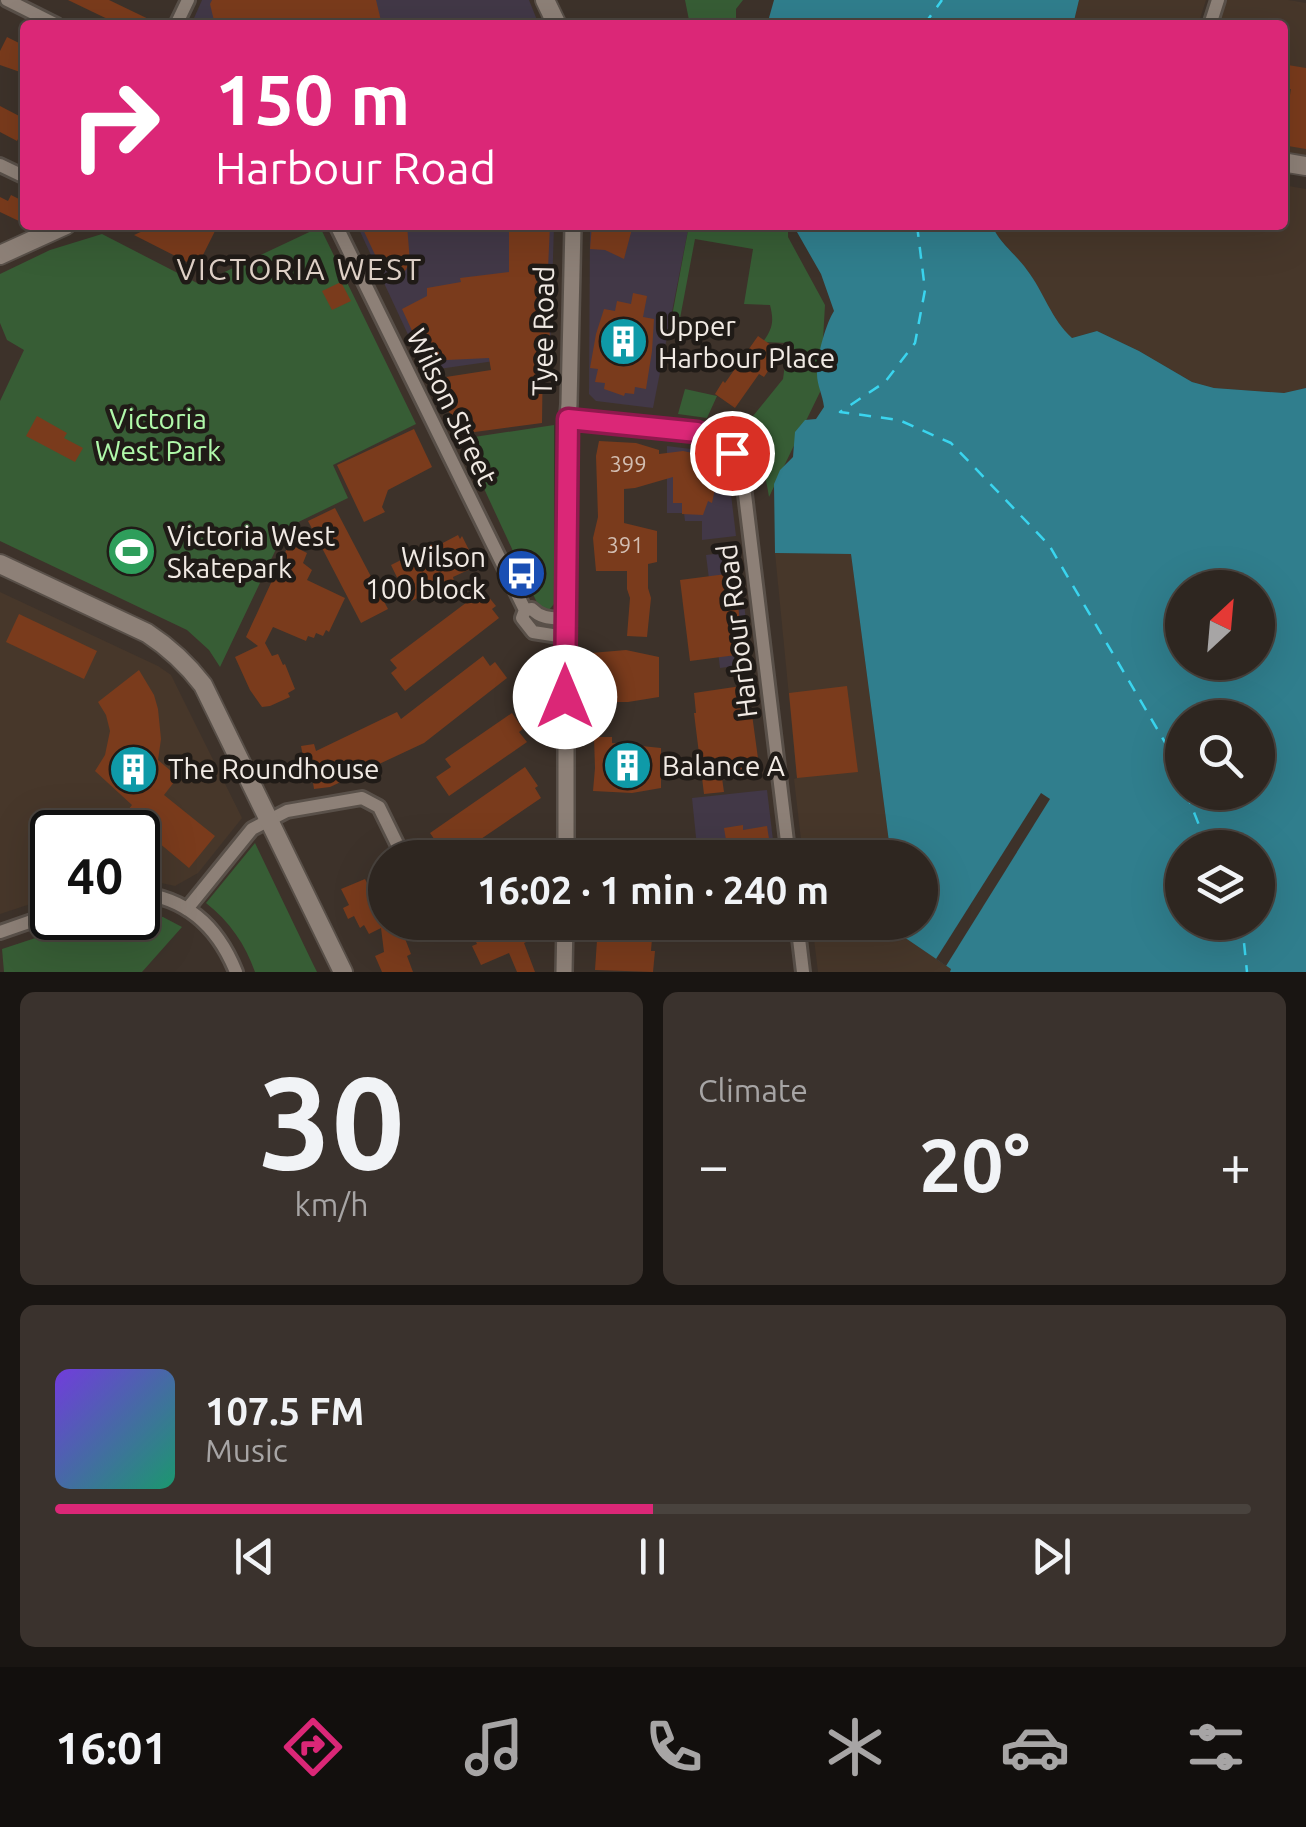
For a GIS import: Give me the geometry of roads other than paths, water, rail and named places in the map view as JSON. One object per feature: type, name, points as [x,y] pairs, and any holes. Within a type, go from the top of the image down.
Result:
[{"type":"main road","points":[[0,254],[55,230]]},
{"type":"main road","points":[[0,564],[148,634],[182,660],[203,686],[344,972]]},
{"type":"street","points":[[7,0],[46,20]]},
{"type":"street","name":"Wilson Street","points":[[338,230],[525,610],[522,618],[534,632],[565,637]]},
{"type":"street","name":"Tyee Road","points":[[566,840],[565,618],[573,230]]},
{"type":"street","name":"Harbour Road","points":[[568,419],[697,432],[716,440],[738,460],[788,840]]},
{"type":"street","points":[[525,610],[565,618]]},
{"type":"street","points":[[187,908],[252,829],[287,811],[362,798],[380,807],[396,840]]},
{"type":"street","points":[[160,897],[187,908],[217,934],[236,972]]},
{"type":"street","points":[[0,932],[30,922]]},
{"type":"street","points":[[564,972],[565,940]]},
{"type":"street","points":[[799,940],[803,972]]},
{"type":"water","points":[[774,0],[1079,0],[1074,20],[768,20]]},
{"type":"water","points":[[796,230],[995,230],[1072,338],[1097,331],[1192,382],[1214,388],[1284,393],[1306,388],[1306,972],[950,972],[908,940],[938,940],[938,840],[889,840],[851,554],[775,553],[774,484],[780,470],[793,457],[795,432],[805,420],[816,419],[824,407],[817,367],[834,311],[821,274]]},
{"type":"place","name":"Upper Harbour Place","points":[[623,342]]},
{"type":"place","name":"Victoria West Skatepark","points":[[132,552]]},
{"type":"place","name":"Wilson 100 block","points":[[521,573]]},
{"type":"place","name":"Balance A","points":[[627,766]]},
{"type":"place","name":"The Roundhouse","points":[[133,769]]},
{"type":"district","name":"VICTORIA WEST","points":[[300,270]]},
{"type":"park label","name":"Victoria West Park","points":[[158,435]]}]
